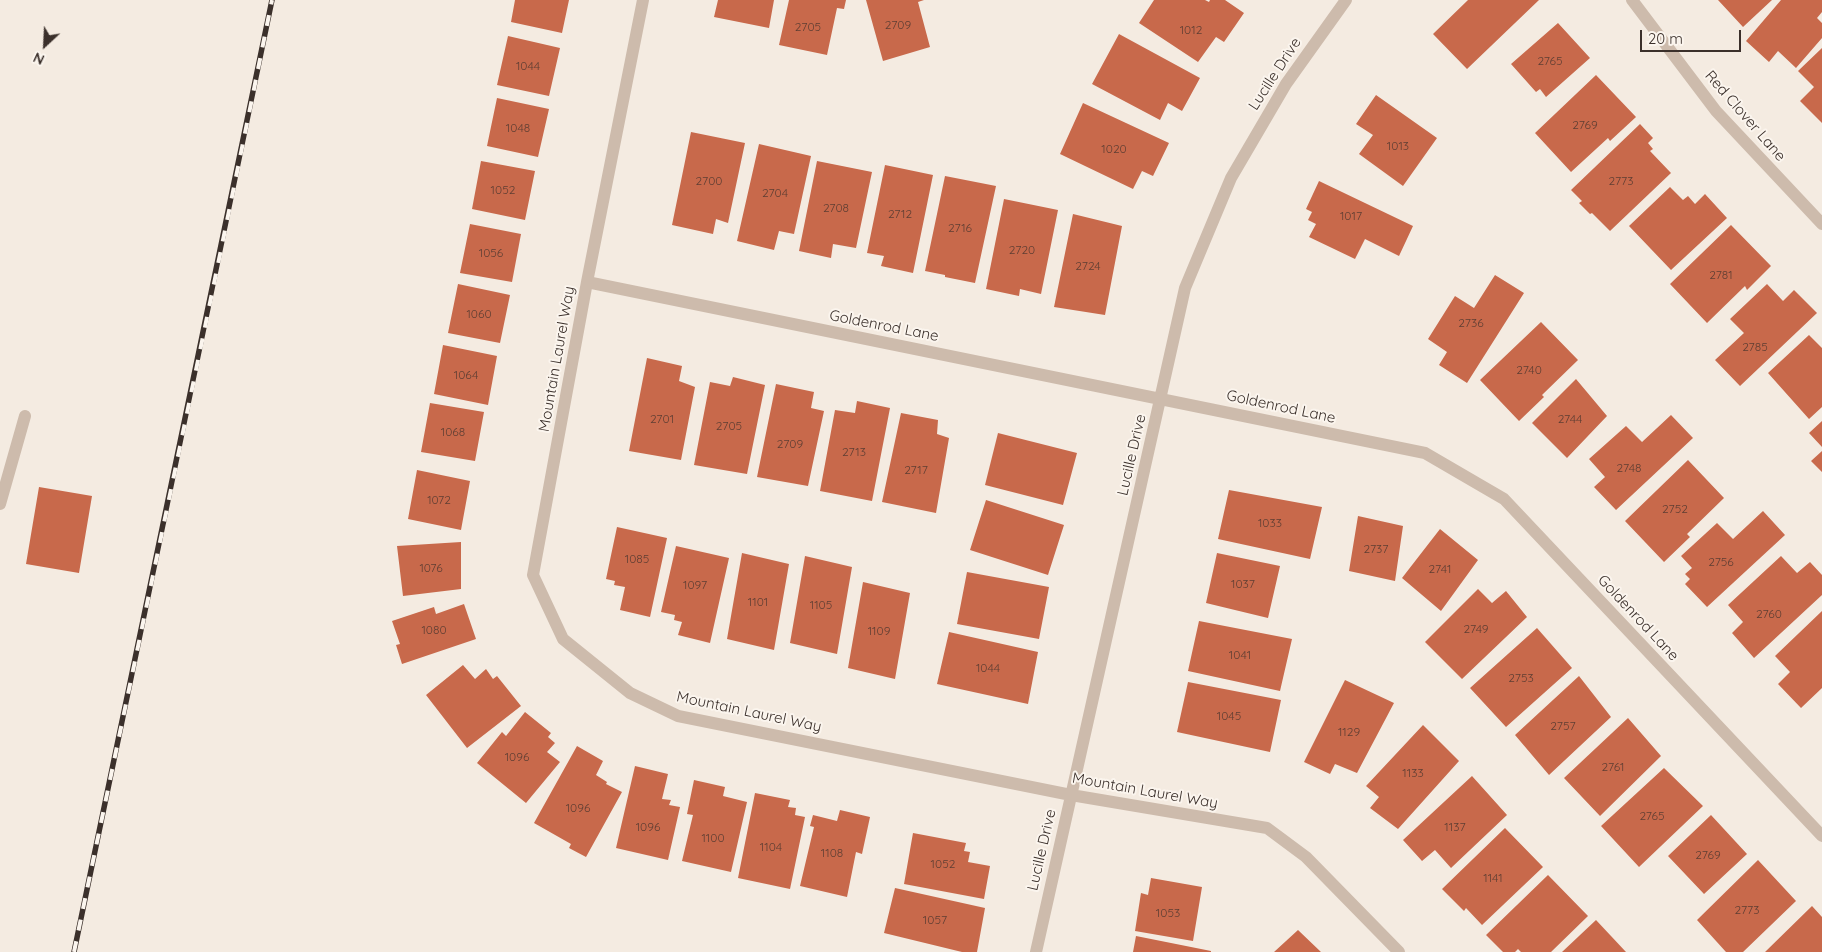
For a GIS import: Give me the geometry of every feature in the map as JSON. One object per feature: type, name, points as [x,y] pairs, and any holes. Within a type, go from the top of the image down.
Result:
[{"type":"street","name":"Mountain Laurel Way","points":[[643,0],[587,282],[533,575],[563,638],[630,694],[678,716],[1071,795],[1267,828],[1306,856],[1399,952]]},
{"type":"street","name":"Lucille Drive","points":[[1036,952],[1185,288],[1231,178],[1286,84],[1346,0]]},
{"type":"street","name":"Red Clover Lane","points":[[1632,0],[1716,111],[1822,224]]},
{"type":"street","name":"Goldenrod Lane","points":[[587,282],[1425,453],[1504,499],[1822,836]]},
{"type":"street","points":[[0,504],[25,416]]},
{"type":"building","points":[[515,0],[569,0],[562,33],[511,22]]},
{"type":"building","points":[[718,0],[774,0],[769,28],[714,17]]},
{"type":"building","points":[[789,0],[846,0],[844,9],[837,8],[827,55],[779,45]]},
{"type":"building","points":[[866,0],[924,0],[918,2],[930,47],[883,61]]},
{"type":"building","points":[[1154,0],[1205,0],[1209,2],[1210,0],[1225,0],[1244,13],[1224,42],[1216,37],[1198,62],[1139,23]]},
{"type":"building","points":[[1468,0],[1539,0],[1467,69],[1433,34]]},
{"type":"building","points":[[1718,0],[1772,0],[1743,27]]},
{"type":"building","points":[[1781,0],[1822,0],[1822,12],[1817,18],[1822,23],[1822,38],[1796,68],[1778,51],[1769,62],[1746,41]]},
{"type":"building","points":[[1558,23],[1590,58],[1546,97],[1540,89],[1536,92],[1511,64]]},
{"type":"building","points":[[1119,34],[1200,78],[1182,111],[1168,103],[1160,120],[1092,84]]},
{"type":"building","points":[[508,36],[560,48],[549,96],[497,85]]},
{"type":"building","points":[[1822,48],[1822,123],[1800,101],[1814,87],[1798,71]]},
{"type":"building","points":[[1596,75],[1636,117],[1610,141],[1608,138],[1571,172],[1535,133]]},
{"type":"building","points":[[1376,95],[1437,138],[1403,186],[1359,154],[1373,135],[1356,124]]},
{"type":"building","points":[[497,98],[549,109],[538,157],[487,146]]},
{"type":"building","points":[[1083,103],[1169,143],[1153,176],[1142,171],[1133,189],[1060,154]]},
{"type":"building","points":[[1640,124],[1653,138],[1648,143],[1653,149],[1650,151],[1671,173],[1610,231],[1579,203],[1582,201],[1571,190]]},
{"type":"building","points":[[691,132],[745,143],[728,223],[716,219],[713,234],[672,225]]},
{"type":"building","points":[[759,144],[811,156],[794,234],[779,231],[774,250],[737,241]]},
{"type":"building","points":[[481,161],[535,171],[525,220],[472,209]]},
{"type":"building","points":[[817,161],[872,172],[856,248],[833,244],[831,258],[799,251]]},
{"type":"building","points":[[885,165],[933,175],[913,273],[881,266],[884,256],[867,253]]},
{"type":"building","points":[[945,176],[996,186],[975,283],[925,271]]},
{"type":"building","points":[[1319,181],[1413,226],[1399,256],[1365,239],[1355,259],[1309,237],[1316,224],[1308,220],[1312,212],[1306,209]]},
{"type":"building","points":[[1670,187],[1683,200],[1688,196],[1695,204],[1705,194],[1727,218],[1671,270],[1629,226]]},
{"type":"building","points":[[1004,199],[1058,210],[1041,294],[1020,289],[1019,296],[986,289]]},
{"type":"building","points":[[1073,214],[1122,226],[1105,315],[1054,307]]},
{"type":"building","points":[[470,224],[521,234],[512,282],[460,273]]},
{"type":"building","points":[[1731,225],[1771,266],[1747,290],[1745,286],[1707,323],[1670,284]]},
{"type":"building","points":[[1495,275],[1524,293],[1467,383],[1439,365],[1447,352],[1428,339],[1455,296],[1474,308]]},
{"type":"building","points":[[458,284],[510,295],[500,343],[448,333]]},
{"type":"building","points":[[1767,284],[1783,301],[1794,290],[1817,313],[1740,386],[1715,360],[1744,333],[1730,319]]},
{"type":"building","points":[[1541,322],[1578,360],[1542,395],[1544,397],[1519,421],[1480,380]]},
{"type":"building","points":[[1809,335],[1822,348],[1822,407],[1809,419],[1768,373]]},
{"type":"building","points":[[443,345],[497,356],[488,405],[434,394]]},
{"type":"building","points":[[647,358],[682,366],[679,381],[695,387],[681,460],[629,451]]},
{"type":"building","points":[[733,377],[765,385],[747,474],[694,465],[710,382],[730,386]]},
{"type":"building","points":[[1576,379],[1607,416],[1567,458],[1532,423]]},
{"type":"building","points":[[776,384],[814,392],[811,408],[824,411],[808,486],[757,477]]},
{"type":"building","points":[[857,401],[890,408],[872,501],[820,491],[835,410],[855,413]]},
{"type":"building","points":[[430,403],[484,412],[475,461],[421,452]]},
{"type":"building","points":[[901,413],[938,420],[937,434],[949,438],[936,513],[882,502]]},
{"type":"building","points":[[1671,415],[1693,438],[1616,510],[1594,487],[1605,477],[1589,459],[1626,426],[1642,442]]},
{"type":"building","points":[[1822,421],[1822,447],[1809,433]]},
{"type":"building","points":[[998,433],[1077,453],[1063,505],[985,485]]},
{"type":"building","points":[[1822,451],[1822,472],[1811,461]]},
{"type":"building","points":[[1688,460],[1724,498],[1687,534],[1690,537],[1664,562],[1625,521]]},
{"type":"building","points":[[417,470],[470,481],[461,530],[408,519]]},
{"type":"building","points":[[39,487],[92,496],[79,573],[26,564]]},
{"type":"building","points":[[1229,490],[1322,507],[1310,559],[1218,539]]},
{"type":"building","points":[[986,500],[1064,525],[1048,575],[970,550]]},
{"type":"building","points":[[1763,511],[1785,535],[1707,607],[1685,584],[1690,579],[1685,574],[1692,568],[1681,556],[1717,523],[1733,539]]},
{"type":"building","points":[[1358,516],[1403,526],[1395,581],[1349,571]]},
{"type":"building","points":[[617,527],[667,538],[650,617],[620,610],[625,587],[614,585],[615,581],[606,579]]},
{"type":"building","points":[[1440,529],[1478,560],[1441,611],[1402,578]]},
{"type":"building","points":[[461,542],[461,589],[403,596],[397,546]]},
{"type":"building","points":[[676,546],[729,558],[710,643],[678,635],[682,622],[674,620],[675,615],[661,612]]},
{"type":"building","points":[[742,553],[789,564],[774,650],[727,639]]},
{"type":"building","points":[[1217,553],[1280,566],[1268,618],[1206,603]]},
{"type":"building","points":[[805,556],[852,567],[837,654],[790,643]]},
{"type":"building","points":[[1781,556],[1797,573],[1810,562],[1822,575],[1822,595],[1754,658],[1732,633],[1743,622],[1728,605]]},
{"type":"building","points":[[967,572],[1049,587],[1039,639],[957,624]]},
{"type":"building","points":[[863,582],[910,593],[895,679],[848,668]]},
{"type":"building","points":[[1478,589],[1492,603],[1506,591],[1527,617],[1462,679],[1425,642]]},
{"type":"building","points":[[464,604],[476,639],[402,664],[396,645],[400,644],[392,621],[434,607],[436,614]]},
{"type":"building","points":[[1822,611],[1822,688],[1801,708],[1778,684],[1790,672],[1775,656]]},
{"type":"building","points":[[1199,621],[1292,639],[1280,691],[1188,671]]},
{"type":"building","points":[[1537,628],[1572,668],[1506,727],[1470,688]]},
{"type":"building","points":[[949,632],[1038,652],[1028,704],[937,684]]},
{"type":"building","points":[[463,665],[475,679],[486,669],[493,679],[497,676],[521,706],[467,748],[426,695]]},
{"type":"building","points":[[1579,676],[1611,717],[1549,775],[1515,735]]},
{"type":"building","points":[[1345,680],[1394,703],[1357,773],[1335,764],[1330,774],[1304,762]]},
{"type":"building","points":[[1188,682],[1281,700],[1270,752],[1177,732]]},
{"type":"building","points":[[525,712],[551,733],[548,737],[555,743],[547,752],[560,762],[526,803],[477,763],[502,732],[506,736]]},
{"type":"building","points":[[1628,718],[1661,756],[1600,816],[1564,778]]},
{"type":"building","points":[[1423,725],[1459,761],[1398,829],[1370,808],[1379,797],[1366,786]]},
{"type":"building","points":[[577,746],[603,761],[596,775],[607,782],[606,784],[622,792],[586,857],[569,848],[571,844],[534,823]]},
{"type":"building","points":[[635,766],[668,774],[662,799],[671,800],[669,805],[680,807],[668,860],[616,848]]},
{"type":"building","points":[[1664,768],[1703,806],[1639,867],[1601,826]]},
{"type":"building","points":[[1472,776],[1507,815],[1451,868],[1435,850],[1422,861],[1403,840]]},
{"type":"building","points":[[694,780],[725,787],[723,796],[747,802],[731,872],[682,861],[693,815],[687,814]]},
{"type":"building","points":[[755,793],[790,800],[788,807],[796,808],[795,815],[805,817],[790,889],[738,878]]},
{"type":"building","points":[[840,810],[870,817],[862,854],[856,852],[847,897],[800,886],[814,827],[810,826],[813,815],[837,821]]},
{"type":"building","points":[[1711,815],[1747,854],[1704,894],[1668,856]]},
{"type":"building","points":[[1505,828],[1543,867],[1482,925],[1466,908],[1464,911],[1442,889]]},
{"type":"building","points":[[913,833],[966,843],[964,851],[970,852],[968,862],[990,866],[984,899],[904,884]]},
{"type":"building","points":[[1758,860],[1796,901],[1743,952],[1726,952],[1697,920]]},
{"type":"building","points":[[1548,875],[1588,916],[1551,952],[1521,952],[1518,949],[1515,952],[1503,952],[1486,935]]},
{"type":"building","points":[[1151,878],[1202,887],[1193,941],[1135,931],[1141,893],[1148,895]]},
{"type":"building","points":[[895,888],[985,908],[977,952],[962,952],[884,933]]},
{"type":"building","points":[[1812,906],[1822,917],[1822,952],[1765,952]]},
{"type":"building","points":[[1596,920],[1626,952],[1562,952]]},
{"type":"building","points":[[1298,930],[1321,952],[1274,952]]},
{"type":"building","points":[[1136,936],[1211,951],[1211,952],[1133,952]]},
{"type":"railway","points":[[74,952],[272,0]]}]
